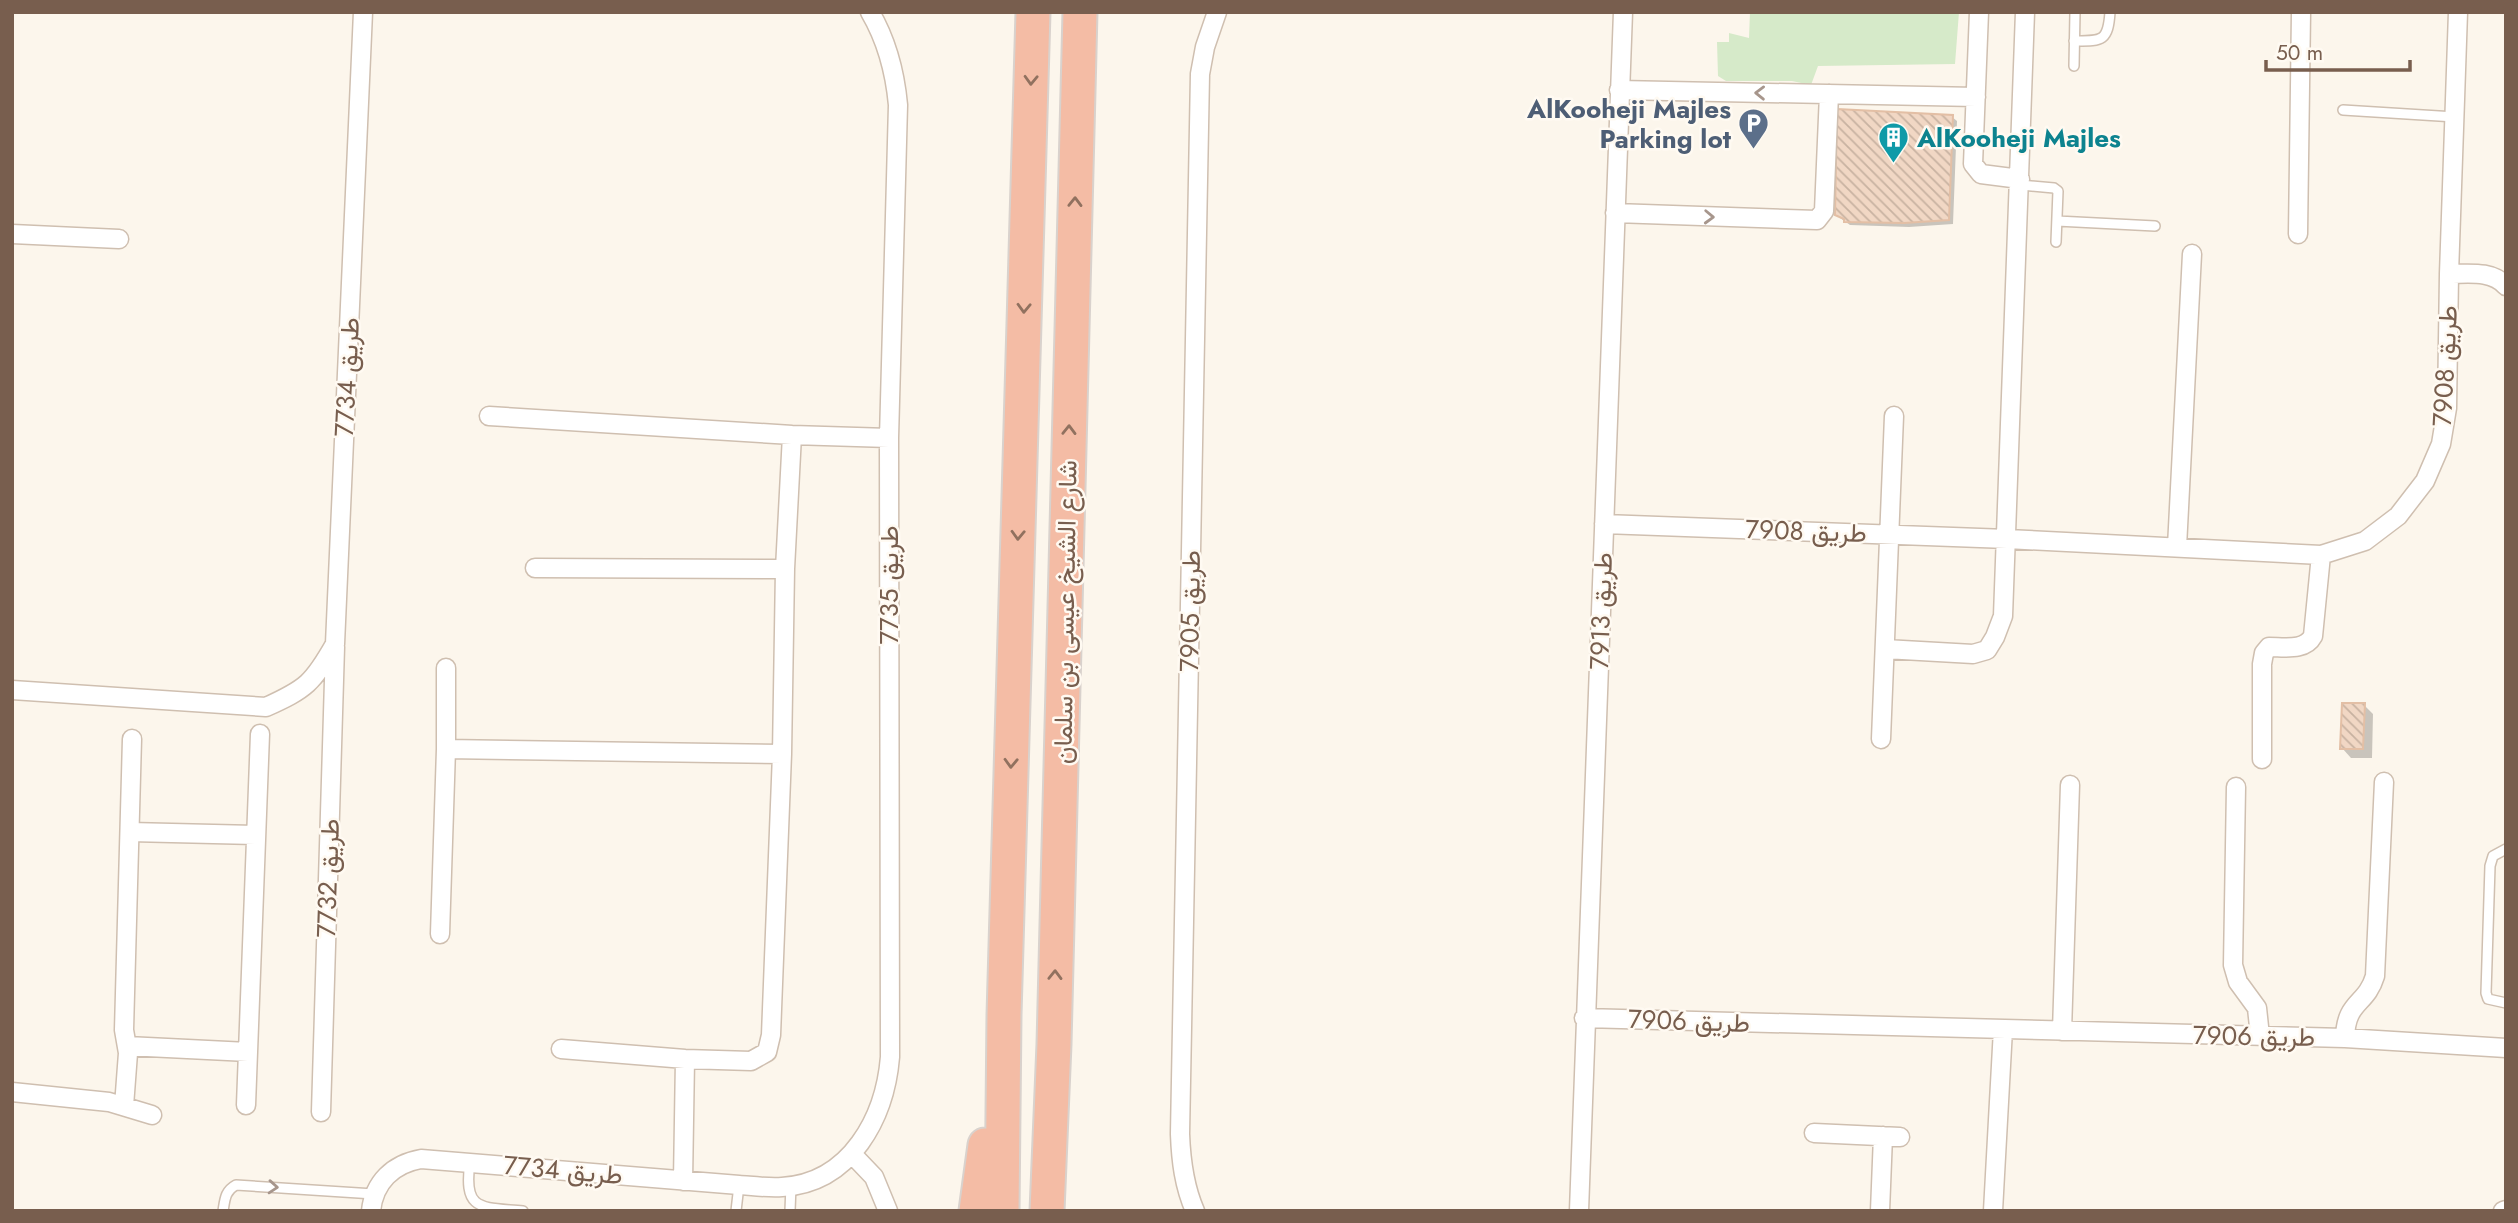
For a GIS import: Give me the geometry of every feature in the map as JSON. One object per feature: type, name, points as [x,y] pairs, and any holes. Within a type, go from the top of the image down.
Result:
[{"type":"highway","name":"شارع الشيخ عيسى بن سلمان","points":[[1002,1211],[1004,1015],[1033,12]]},
{"type":"highway","name":"شارع الشيخ عيسى بن سلمان","points":[[1047,1211],[1054,1044],[1080,12]]},
{"type":"highway","points":[[976,1211],[1004,1015]]},
{"type":"highway","points":[[1054,1044],[1063,1211]]},
{"type":"street","name":"طريق 7734","points":[[12,690],[265,708],[304,687],[318,674],[335,644],[363,12]]},
{"type":"street","name":"طريق 7735","points":[[787,1186],[820,1176],[852,1154],[880,1109],[890,1056],[889,438],[898,106],[891,62],[870,12]]},
{"type":"street","name":"طريق 7905","points":[[1195,1211],[1181,1166],[1180,1134],[1200,74],[1205,47],[1217,12]]},
{"type":"street","name":"طريق 7913","points":[[1579,1211],[1623,12]]},
{"type":"street","points":[[1979,12],[1973,164],[1977,172],[2020,182]]},
{"type":"street","points":[[1885,649],[1973,654],[1986,650],[1995,637],[2003,616],[2025,12]]},
{"type":"street","points":[[2298,234],[2301,12]]},
{"type":"street","name":"طريق 7908","points":[[1604,524],[2007,539],[2320,555],[2365,541],[2398,516],[2425,481],[2441,444],[2447,408],[2458,12]]},
{"type":"street","points":[[1619,90],[1976,97]]},
{"type":"street","points":[[1615,213],[1817,220],[1824,211],[1829,94]]},
{"type":"street","points":[[12,234],[120,239]]},
{"type":"street","points":[[2177,547],[2192,254]]},
{"type":"street","points":[[2449,274],[2488,275],[2506,286]]},
{"type":"street","points":[[489,416],[792,435],[889,438]]},
{"type":"street","points":[[1881,739],[1894,416]]},
{"type":"street","points":[[561,1049],[685,1059],[751,1061],[767,1052],[771,1035],[782,754],[785,569],[792,435]]},
{"type":"street","points":[[2262,759],[2264,653],[2269,647],[2304,646],[2310,643],[2313,636],[2320,555]]},
{"type":"street","points":[[535,568],[785,569]]},
{"type":"street","name":"طريق 7732","points":[[321,1112],[335,644]]},
{"type":"street","points":[[440,934],[446,668]]},
{"type":"street","points":[[246,1105],[260,734]]},
{"type":"street","points":[[124,1107],[128,1063],[124,1030],[132,738]]},
{"type":"street","points":[[446,749],[782,754]]},
{"type":"street","points":[[2345,1038],[2347,1016],[2369,990],[2375,976],[2384,782]]},
{"type":"street","points":[[2062,1031],[2070,785]]},
{"type":"street","points":[[2236,787],[2233,965],[2238,982],[2256,1008],[2260,1036]]},
{"type":"street","points":[[130,832],[255,835]]},
{"type":"street","name":"طريق 7906","points":[[1584,1018],[2345,1038],[2506,1048]]},
{"type":"street","points":[[1993,1211],[2003,1029]]},
{"type":"street","points":[[127,1045],[248,1052]]},
{"type":"street","points":[[683,1181],[685,1059]]},
{"type":"street","points":[[12,1092],[101,1101],[152,1115]]},
{"type":"street","points":[[1814,1133],[1892,1136],[1880,1211]]},
{"type":"street","points":[[852,1154],[874,1177],[888,1211]]},
{"type":"street","name":"طريق 7734","points":[[372,1202],[386,1176],[403,1164],[421,1159],[683,1181],[787,1186]]},
{"type":"lane","points":[[2074,66],[2075,12]]},
{"type":"lane","points":[[2074,40],[2095,41],[2105,37],[2110,12]]},
{"type":"lane","points":[[2343,110],[2455,117]]},
{"type":"lane","points":[[2020,182],[2057,189],[2056,242]]},
{"type":"lane","points":[[2057,221],[2155,226]]},
{"type":"lane","points":[[2506,849],[2493,856],[2490,866],[2486,993],[2488,999],[2506,1003]]},
{"type":"lane","points":[[470,1162],[469,1192],[477,1204],[523,1211]]},
{"type":"lane","points":[[223,1211],[225,1195],[236,1185],[372,1202]]},
{"type":"lane","points":[[736,1211],[739,1185]]},
{"type":"lane","points":[[787,1186],[790,1211]]},
{"type":"green space","points":[[1750,12],[1959,12],[1955,64],[1818,66],[1811,85],[1792,81],[1726,81],[1718,76],[1717,42],[1729,42],[1729,33],[1749,38]]},
{"type":"building","name":"AlKooheji Majles","points":[[1837,109],[1953,115],[1949,220],[1904,223],[1844,222],[1844,219],[1835,215]]},
{"type":"building","points":[[2342,703],[2365,703],[2363,749],[2340,749]]},
{"type":"place","name":"AlKooheji Majles Parking lot","points":[[1754,151]]},
{"type":"place","name":"AlKooheji Majles","points":[[1894,165]]}]
